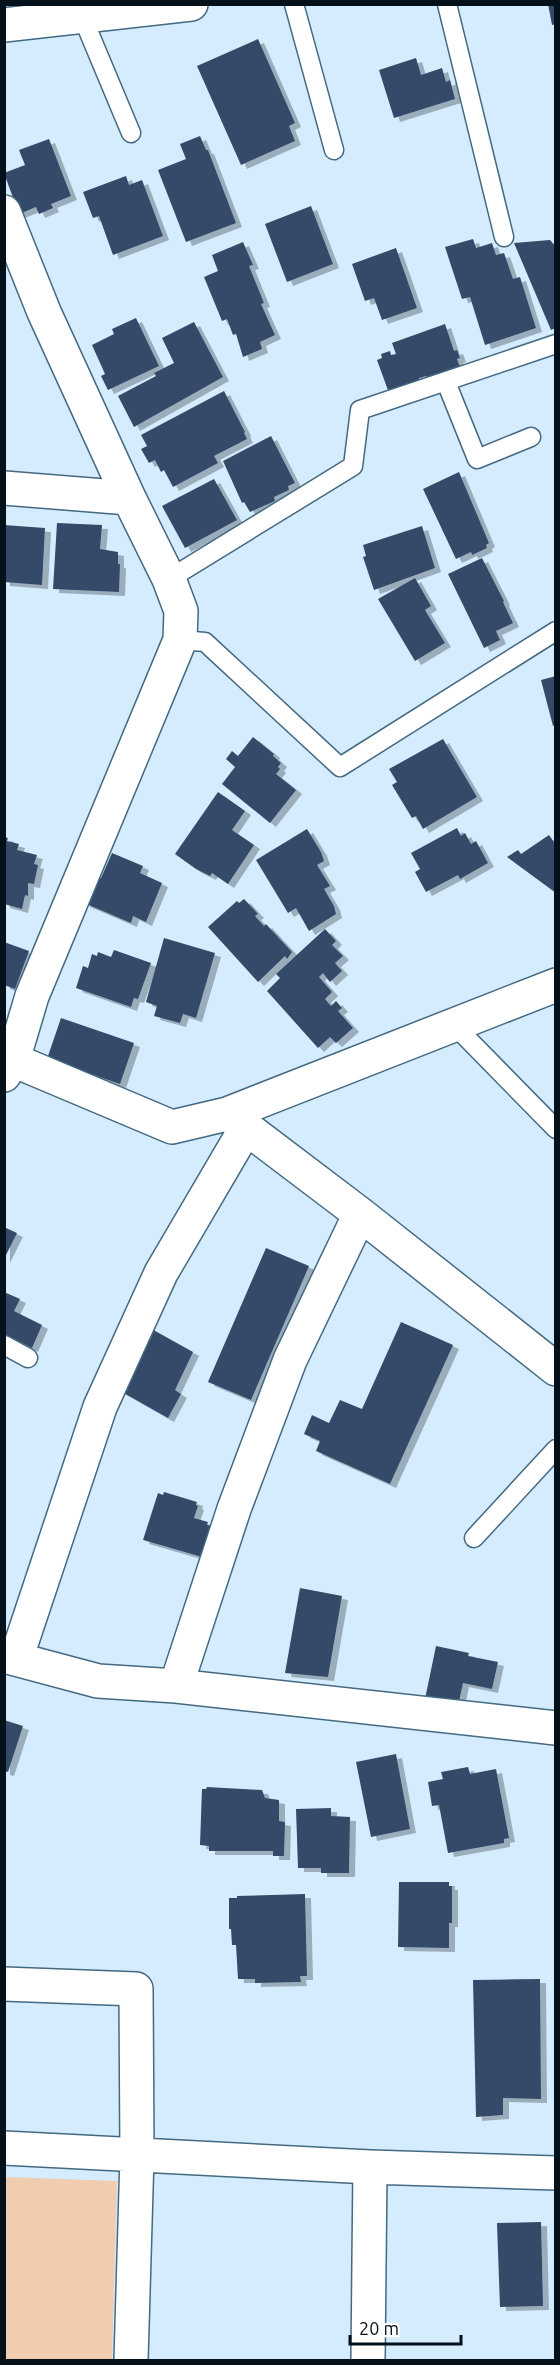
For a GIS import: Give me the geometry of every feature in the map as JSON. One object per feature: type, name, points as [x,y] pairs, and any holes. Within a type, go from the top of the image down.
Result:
[{"type":"street","points":[[4,25],[191,4]]},
{"type":"street","points":[[4,212],[44,312],[129,498],[169,579],[181,611],[180,640],[32,996],[15,1017],[9,1068],[172,1127],[236,1121],[455,1026],[553,990]]},
{"type":"street","points":[[4,488],[129,498]]},
{"type":"street","points":[[236,1121],[360,1214],[555,1369]]},
{"type":"street","points":[[236,1121],[161,1272],[100,1407],[10,1658],[98,1681],[176,1686],[555,1728]]},
{"type":"street","points":[[176,1686],[234,1509],[290,1360],[360,1214]]},
{"type":"street","points":[[4,1983],[136,1989],[137,2155],[131,2361]]},
{"type":"street","points":[[4,2148],[370,2167],[555,2173]]},
{"type":"street","points":[[368,2361],[370,2167]]},
{"type":"lane","points":[[294,4],[334,150]]},
{"type":"lane","points":[[447,4],[504,237]]},
{"type":"lane","points":[[82,16],[131,133]]},
{"type":"lane","points":[[169,579],[353,466],[360,410],[555,344]]},
{"type":"lane","points":[[446,382],[477,459],[531,437]]},
{"type":"lane","points":[[180,640],[205,642],[340,767],[555,631]]},
{"type":"lane","points":[[455,1026],[555,1129]]},
{"type":"lane","points":[[4,1346],[28,1358]]},
{"type":"lane","points":[[474,1538],[555,1449]]},
{"type":"shaded area","points":[[5,2177],[117,2181],[112,2360],[5,2360]]},
{"type":"building","points":[[548,4],[556,4],[556,24],[552,25]]},
{"type":"building","points":[[258,39],[295,123],[289,126],[295,141],[241,165],[197,66]]},
{"type":"building","points":[[416,58],[421,75],[442,68],[446,82],[450,80],[455,99],[394,118],[379,70]]},
{"type":"building","points":[[200,136],[208,150],[236,223],[186,242],[158,170],[186,159],[180,144]]},
{"type":"building","points":[[49,139],[71,196],[51,204],[53,208],[39,214],[36,207],[19,214],[4,173],[25,165],[19,150]]},
{"type":"building","points":[[126,176],[129,185],[142,180],[163,236],[113,255],[99,216],[93,218],[83,192]]},
{"type":"building","points":[[311,206],[333,264],[287,282],[265,224]]},
{"type":"building","points":[[473,239],[476,248],[492,243],[496,255],[504,253],[513,279],[520,277],[536,328],[485,345],[470,297],[462,299],[445,247]]},
{"type":"building","points":[[550,240],[556,247],[556,328],[551,330],[514,243]]},
{"type":"building","points":[[243,242],[253,265],[249,266],[264,303],[261,304],[275,335],[260,342],[262,349],[243,357],[236,334],[233,335],[227,319],[222,321],[204,277],[218,271],[212,255]]},
{"type":"building","points":[[396,248],[417,308],[382,320],[374,298],[365,301],[352,264]]},
{"type":"building","points":[[136,318],[159,366],[108,390],[101,376],[105,374],[92,345],[114,334],[112,329]]},
{"type":"building","points":[[194,322],[223,377],[134,427],[118,396],[156,376],[154,373],[174,363],[162,338]]},
{"type":"building","points":[[445,324],[454,351],[457,350],[460,358],[457,359],[460,367],[428,379],[426,376],[419,378],[419,381],[389,393],[377,360],[382,358],[381,354],[390,351],[391,355],[396,354],[392,343]]},
{"type":"building","points":[[224,391],[247,439],[214,456],[218,463],[173,487],[164,470],[161,472],[155,460],[149,463],[141,449],[147,446],[141,435]]},
{"type":"building","points":[[271,436],[295,483],[288,486],[289,490],[274,497],[275,501],[250,512],[244,502],[242,503],[223,461]]},
{"type":"building","points":[[459,472],[489,543],[486,545],[487,548],[456,559],[423,489]]},
{"type":"building","points":[[214,479],[237,520],[185,548],[162,506]]},
{"type":"building","points":[[57,523],[102,525],[100,549],[118,552],[119,592],[53,589]]},
{"type":"building","points":[[4,525],[45,528],[42,585],[4,582]]},
{"type":"building","points":[[422,526],[435,568],[374,590],[363,557],[366,556],[363,545]]},
{"type":"building","points":[[482,558],[513,623],[496,631],[500,640],[484,648],[448,574]]},
{"type":"building","points":[[415,578],[431,606],[425,610],[445,643],[415,661],[378,599]]},
{"type":"building","points":[[556,676],[556,725],[553,726],[541,680]]},
{"type":"building","points":[[253,737],[274,754],[273,756],[281,763],[276,774],[296,790],[270,823],[222,784],[235,767],[226,759],[232,751],[238,756]]},
{"type":"building","points":[[443,739],[477,797],[423,829],[416,816],[412,818],[392,785],[397,782],[389,769]]},
{"type":"building","points":[[218,792],[245,811],[232,830],[254,845],[228,884],[212,873],[210,876],[196,869],[175,854]]},
{"type":"building","points":[[457,828],[461,836],[465,833],[471,844],[476,841],[488,863],[460,879],[458,875],[426,892],[415,872],[420,869],[411,853]]},
{"type":"building","points":[[307,829],[321,852],[324,861],[317,865],[330,886],[324,889],[336,914],[309,931],[296,908],[288,913],[256,860]]},
{"type":"building","points":[[549,835],[556,845],[556,893],[507,857],[518,850],[521,854]]},
{"type":"building","points":[[4,837],[8,838],[7,841],[19,844],[17,850],[37,855],[34,864],[38,865],[34,884],[28,883],[28,896],[25,895],[22,909],[4,904]]},
{"type":"building","points":[[112,853],[143,866],[140,873],[162,883],[146,922],[133,916],[131,923],[84,903],[95,875],[101,878]]},
{"type":"building","points":[[244,899],[258,914],[255,916],[264,926],[266,924],[292,952],[287,959],[285,956],[258,982],[208,927],[237,901],[239,903]]},
{"type":"building","points":[[325,929],[336,941],[332,945],[343,956],[335,963],[342,971],[330,982],[323,973],[319,977],[332,992],[325,999],[331,1006],[336,1001],[342,1008],[338,1011],[353,1028],[336,1043],[330,1037],[318,1048],[267,991],[280,978],[276,974]]},
{"type":"building","points":[[164,938],[215,953],[196,1018],[183,1014],[180,1023],[154,1016],[157,1006],[146,1002]]},
{"type":"building","points":[[4,942],[29,951],[15,989],[4,985]]},
{"type":"building","points":[[114,950],[151,963],[138,999],[134,998],[131,1007],[76,988],[83,966],[88,968],[92,954],[97,956],[98,952],[111,957]]},
{"type":"building","points":[[61,1018],[134,1043],[120,1084],[47,1059]]},
{"type":"building","points":[[4,1227],[17,1233],[4,1259]]},
{"type":"building","points":[[266,1248],[309,1266],[251,1400],[208,1382]]},
{"type":"building","points":[[4,1292],[20,1299],[14,1311],[42,1325],[32,1348],[4,1334]]},
{"type":"building","points":[[401,1322],[453,1345],[390,1484],[316,1451],[320,1441],[304,1434],[312,1415],[329,1423],[340,1400],[362,1409]]},
{"type":"building","points":[[148,1327],[193,1352],[175,1390],[181,1394],[168,1418],[115,1388]]},
{"type":"building","points":[[164,1492],[197,1502],[194,1518],[208,1522],[207,1525],[212,1526],[202,1557],[143,1540],[158,1493],[163,1495]]},
{"type":"building","points":[[300,1588],[342,1596],[328,1677],[285,1673]]},
{"type":"building","points":[[436,1646],[498,1662],[492,1689],[463,1683],[458,1706],[425,1699]]},
{"type":"building","points":[[4,1720],[23,1726],[8,1772],[4,1771]]},
{"type":"building","points":[[396,1754],[410,1829],[371,1837],[356,1762]]},
{"type":"building","points":[[468,1767],[470,1774],[496,1769],[509,1838],[504,1839],[504,1843],[448,1853],[439,1805],[432,1806],[428,1782],[443,1779],[441,1772]]},
{"type":"building","points":[[207,1787],[262,1790],[265,1798],[279,1800],[279,1821],[285,1822],[284,1856],[273,1856],[273,1851],[209,1851],[209,1846],[200,1845],[202,1789]]},
{"type":"building","points":[[331,1808],[331,1816],[350,1817],[349,1873],[321,1873],[321,1868],[298,1868],[296,1809]]},
{"type":"building","points":[[399,1882],[449,1882],[449,1886],[452,1886],[452,1923],[449,1923],[449,1948],[398,1947]]},
{"type":"building","points":[[305,1894],[307,1976],[300,1976],[301,1982],[255,1983],[255,1979],[238,1979],[236,1945],[232,1945],[231,1929],[229,1929],[229,1898]]},
{"type":"building","points":[[540,1979],[541,2099],[503,2098],[503,2115],[476,2117],[473,1980]]},
{"type":"building","points":[[541,2222],[543,2306],[500,2307],[497,2223]]}]
